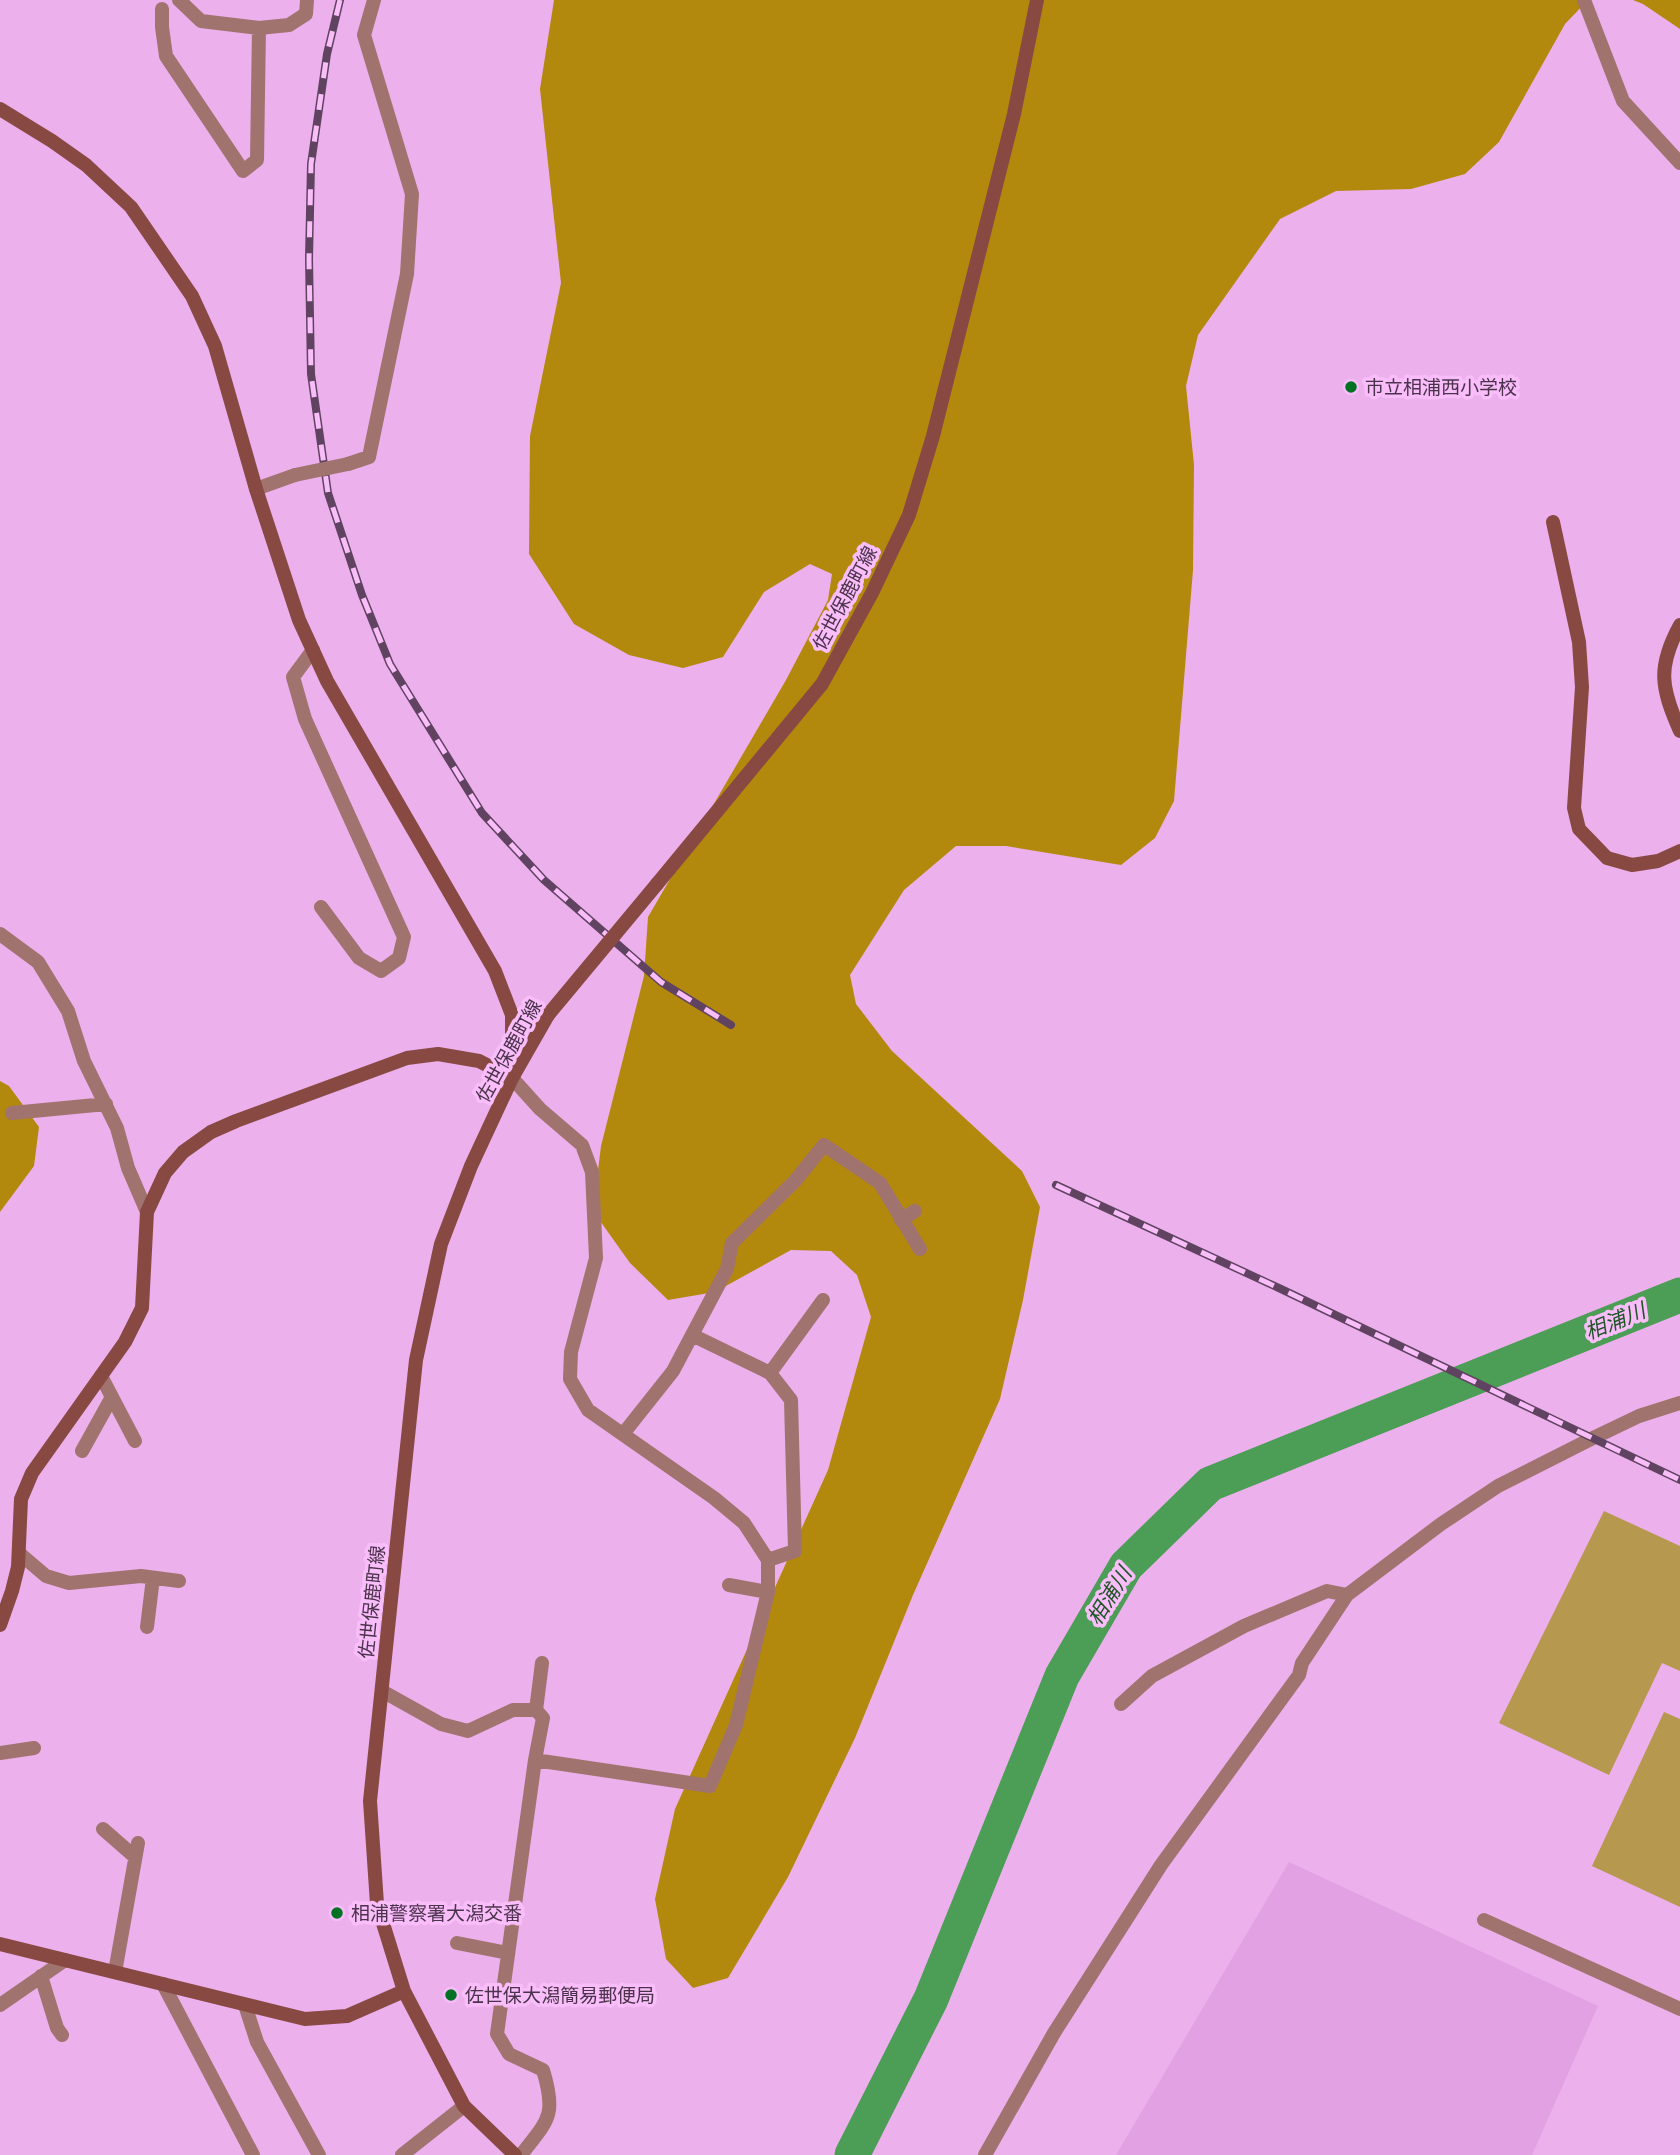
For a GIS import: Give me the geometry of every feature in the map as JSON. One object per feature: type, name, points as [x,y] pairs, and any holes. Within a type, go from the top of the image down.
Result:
[{"type":"street","points":[[179,0],[201,21],[259,27],[289,25],[306,14],[307,0]]},
{"type":"street","points":[[256,489],[295,475],[369,457],[407,274],[412,194],[364,35],[374,0]]},
{"type":"street","name":"佐世保鹿町線","points":[[515,2155],[464,2106],[404,1992],[377,1904],[370,1801],[416,1360],[441,1244],[471,1166],[512,1078],[548,1014],[822,684],[872,593],[909,515],[933,436],[1011,128],[1037,0]]},
{"type":"street","points":[[1584,0],[1623,101],[1680,163]]},
{"type":"street","points":[[162,9],[166,56],[243,171],[257,160],[259,27]]},
{"type":"street","points":[[0,109],[86,165],[131,207],[192,296],[215,346],[256,489],[299,620],[327,681],[495,971],[512,1016],[512,1078]]},
{"type":"street","points":[[1553,522],[1579,642],[1582,687],[1574,808],[1579,829],[1606,858],[1632,865],[1658,861],[1680,851]]},
{"type":"street","points":[[1680,625],[1667,648],[1663,684],[1680,731]]},
{"type":"street","points":[[313,650],[293,677],[305,719],[404,937],[399,958],[381,971],[359,958],[321,907]]},
{"type":"street","points":[[0,934],[38,962],[68,1011],[84,1061],[117,1128],[128,1168],[146,1212]]},
{"type":"street","points":[[0,1625],[12,1591],[19,1553],[21,1499],[32,1473],[125,1342],[142,1308],[146,1212],[165,1174],[183,1152],[211,1132],[236,1121],[407,1058],[438,1054],[479,1061],[512,1078],[540,1109],[582,1145],[592,1172],[596,1258],[570,1352],[570,1379],[589,1410],[714,1498],[744,1523],[768,1560],[768,1592],[736,1724],[710,1786],[535,1760]]},
{"type":"street","points":[[12,1113],[106,1104]]},
{"type":"street","points":[[623,1434],[673,1371],[727,1269],[732,1243],[795,1181],[824,1145],[880,1183],[920,1249]]},
{"type":"street","points":[[901,1220],[915,1211]]},
{"type":"street","points":[[770,1373],[823,1300]]},
{"type":"street","points":[[692,1335],[770,1373],[790,1400],[795,1551],[768,1560]]},
{"type":"street","points":[[101,1376],[135,1441]]},
{"type":"street","points":[[82,1451],[112,1397]]},
{"type":"street","points":[[985,2155],[1054,2033],[1161,1865],[1299,1675],[1301,1663],[1347,1595],[1441,1524],[1498,1486],[1639,1416],[1680,1403]]},
{"type":"street","points":[[19,1553],[46,1576],[69,1583],[141,1576],[179,1581]]},
{"type":"street","points":[[147,1627],[153,1578]]},
{"type":"street","points":[[729,1585],[768,1592]]},
{"type":"street","points":[[1121,1704],[1152,1676],[1244,1626],[1327,1591],[1347,1595]]},
{"type":"street","points":[[536,1710],[542,1663]]},
{"type":"street","points":[[382,1691],[441,1724],[468,1731],[513,1710],[536,1710],[544,1718],[535,1760],[497,2034],[509,2054],[543,2070],[550,2093],[548,2119],[521,2155]]},
{"type":"street","points":[[0,1753],[34,1748]]},
{"type":"street","points":[[103,1829],[136,1850],[115,1972]]},
{"type":"street","points":[[1484,1920],[1680,2009]]},
{"type":"street","points":[[457,1943],[508,1954]]},
{"type":"street","points":[[0,1944],[305,2020],[346,2016],[404,1992]]},
{"type":"street","points":[[0,2005],[65,1959]]},
{"type":"street","points":[[41,1976],[57,2028],[62,2035]]},
{"type":"street","points":[[163,1984],[253,2155]]},
{"type":"street","points":[[245,2005],[257,2042],[319,2155]]},
{"type":"street","points":[[402,2155],[464,2106]]},
{"type":"shaded area","points":[[554,0],[1588,0],[1565,24],[1499,142],[1465,174],[1411,189],[1336,191],[1280,219],[1198,335],[1186,386],[1194,465],[1193,570],[1174,801],[1155,838],[1121,865],[1006,846],[956,846],[904,890],[850,975],[856,1004],[892,1051],[1022,1171],[1040,1207],[1023,1300],[1000,1399],[913,1595],[855,1738],[788,1877],[728,1978],[693,1988],[666,1959],[655,1899],[675,1809],[828,1470],[871,1317],[857,1275],[831,1251],[791,1250],[715,1292],[668,1300],[630,1263],[593,1211],[601,1146],[644,976],[648,917],[786,680],[828,600],[832,574],[810,564],[764,592],[723,657],[683,668],[629,655],[574,624],[529,554],[530,436],[561,283],[540,89]]},
{"type":"shaded area","points":[[1633,0],[1680,0],[1680,29],[1643,4]]},
{"type":"shaded area","points":[[0,1081],[9,1086],[39,1127],[34,1166],[0,1212]]},
{"type":"shaded area","points":[[1604,1511],[1680,1546],[1680,1671],[1662,1663],[1609,1775],[1499,1723]]},
{"type":"shaded area","points":[[1664,1712],[1680,1719],[1680,1907],[1592,1866]]},
{"type":"shaded area","points":[[1289,1862],[1598,2006],[1532,2155],[1116,2155]]},
{"type":"waterway","name":"相浦川","points":[[852,2155],[931,1999],[1062,1676],[1126,1566],[1210,1484],[1680,1295]]},
{"type":"railway","points":[[340,0],[327,54],[311,164],[311,374],[328,493],[362,595],[390,664],[482,813],[544,880],[661,982],[731,1025]]},
{"type":"railway","points":[[1056,1185],[1281,1289],[1680,1480]]},
{"type":"place","name":"市立相浦西小学校","points":[[1351,387]]},
{"type":"place","name":"相浦警察署大潟交番","points":[[337,1913]]},
{"type":"place","name":"佐世保大潟簡易郵便局","points":[[451,1995]]}]
